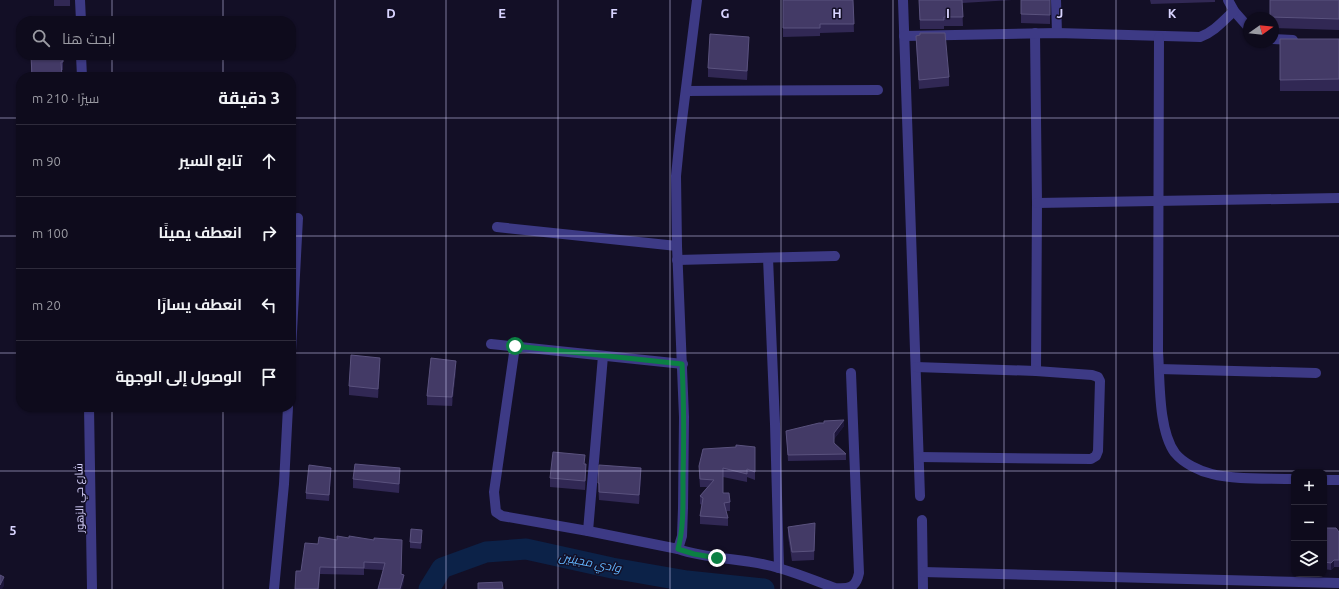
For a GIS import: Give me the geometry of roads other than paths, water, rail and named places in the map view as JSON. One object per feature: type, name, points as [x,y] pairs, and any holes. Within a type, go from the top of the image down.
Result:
[{"type":"street","points":[[80,0],[80,16]]},
{"type":"street","points":[[678,549],[682,536],[684,417],[677,260],[676,176],[697,0]]},
{"type":"street","points":[[903,0],[920,496]]},
{"type":"street","points":[[1056,0],[1057,33]]},
{"type":"street","points":[[1228,0],[1234,11],[1243,21]]},
{"type":"street","points":[[904,36],[1057,33],[1200,37],[1216,29],[1234,11]]},
{"type":"street","points":[[1035,34],[1037,203],[1036,371]]},
{"type":"street","points":[[1159,37],[1159,369],[1162,416],[1175,452],[1181,458],[1198,469],[1212,474],[1230,477],[1291,479]]},
{"type":"street","points":[[1279,39],[1302,41]]},
{"type":"street","points":[[81,60],[82,72]]},
{"type":"street","points":[[686,91],[878,90]]},
{"type":"street","points":[[1037,203],[1339,198]]},
{"type":"street","points":[[296,256],[298,218]]},
{"type":"street","points":[[497,227],[677,246]]},
{"type":"street","points":[[677,260],[835,256]]},
{"type":"street","points":[[768,258],[779,568]]},
{"type":"street","points":[[491,344],[682,364]]},
{"type":"street","points":[[515,346],[494,492],[496,512],[502,516],[588,531],[678,549],[694,554],[767,565],[835,588],[853,586],[859,573],[851,373]]},
{"type":"street","points":[[588,531],[603,356]]},
{"type":"street","points":[[916,368],[1036,371],[1092,375],[1098,377],[1100,381],[1098,451],[1096,456],[1091,459],[919,457]]},
{"type":"street","points":[[1159,369],[1316,373]]},
{"type":"street","name":"شارع حي الزهور","points":[[89,412],[92,589]]},
{"type":"street","points":[[274,589],[284,484],[288,412]]},
{"type":"street","points":[[1327,480],[1339,480]]},
{"type":"street","points":[[922,520],[923,589]]},
{"type":"street","points":[[923,572],[1242,585],[1339,583]]},
{"type":"waterway","name":"وادي مجينين","points":[[429,589],[442,568],[486,552],[526,549],[612,568],[687,581],[764,589]]}]
